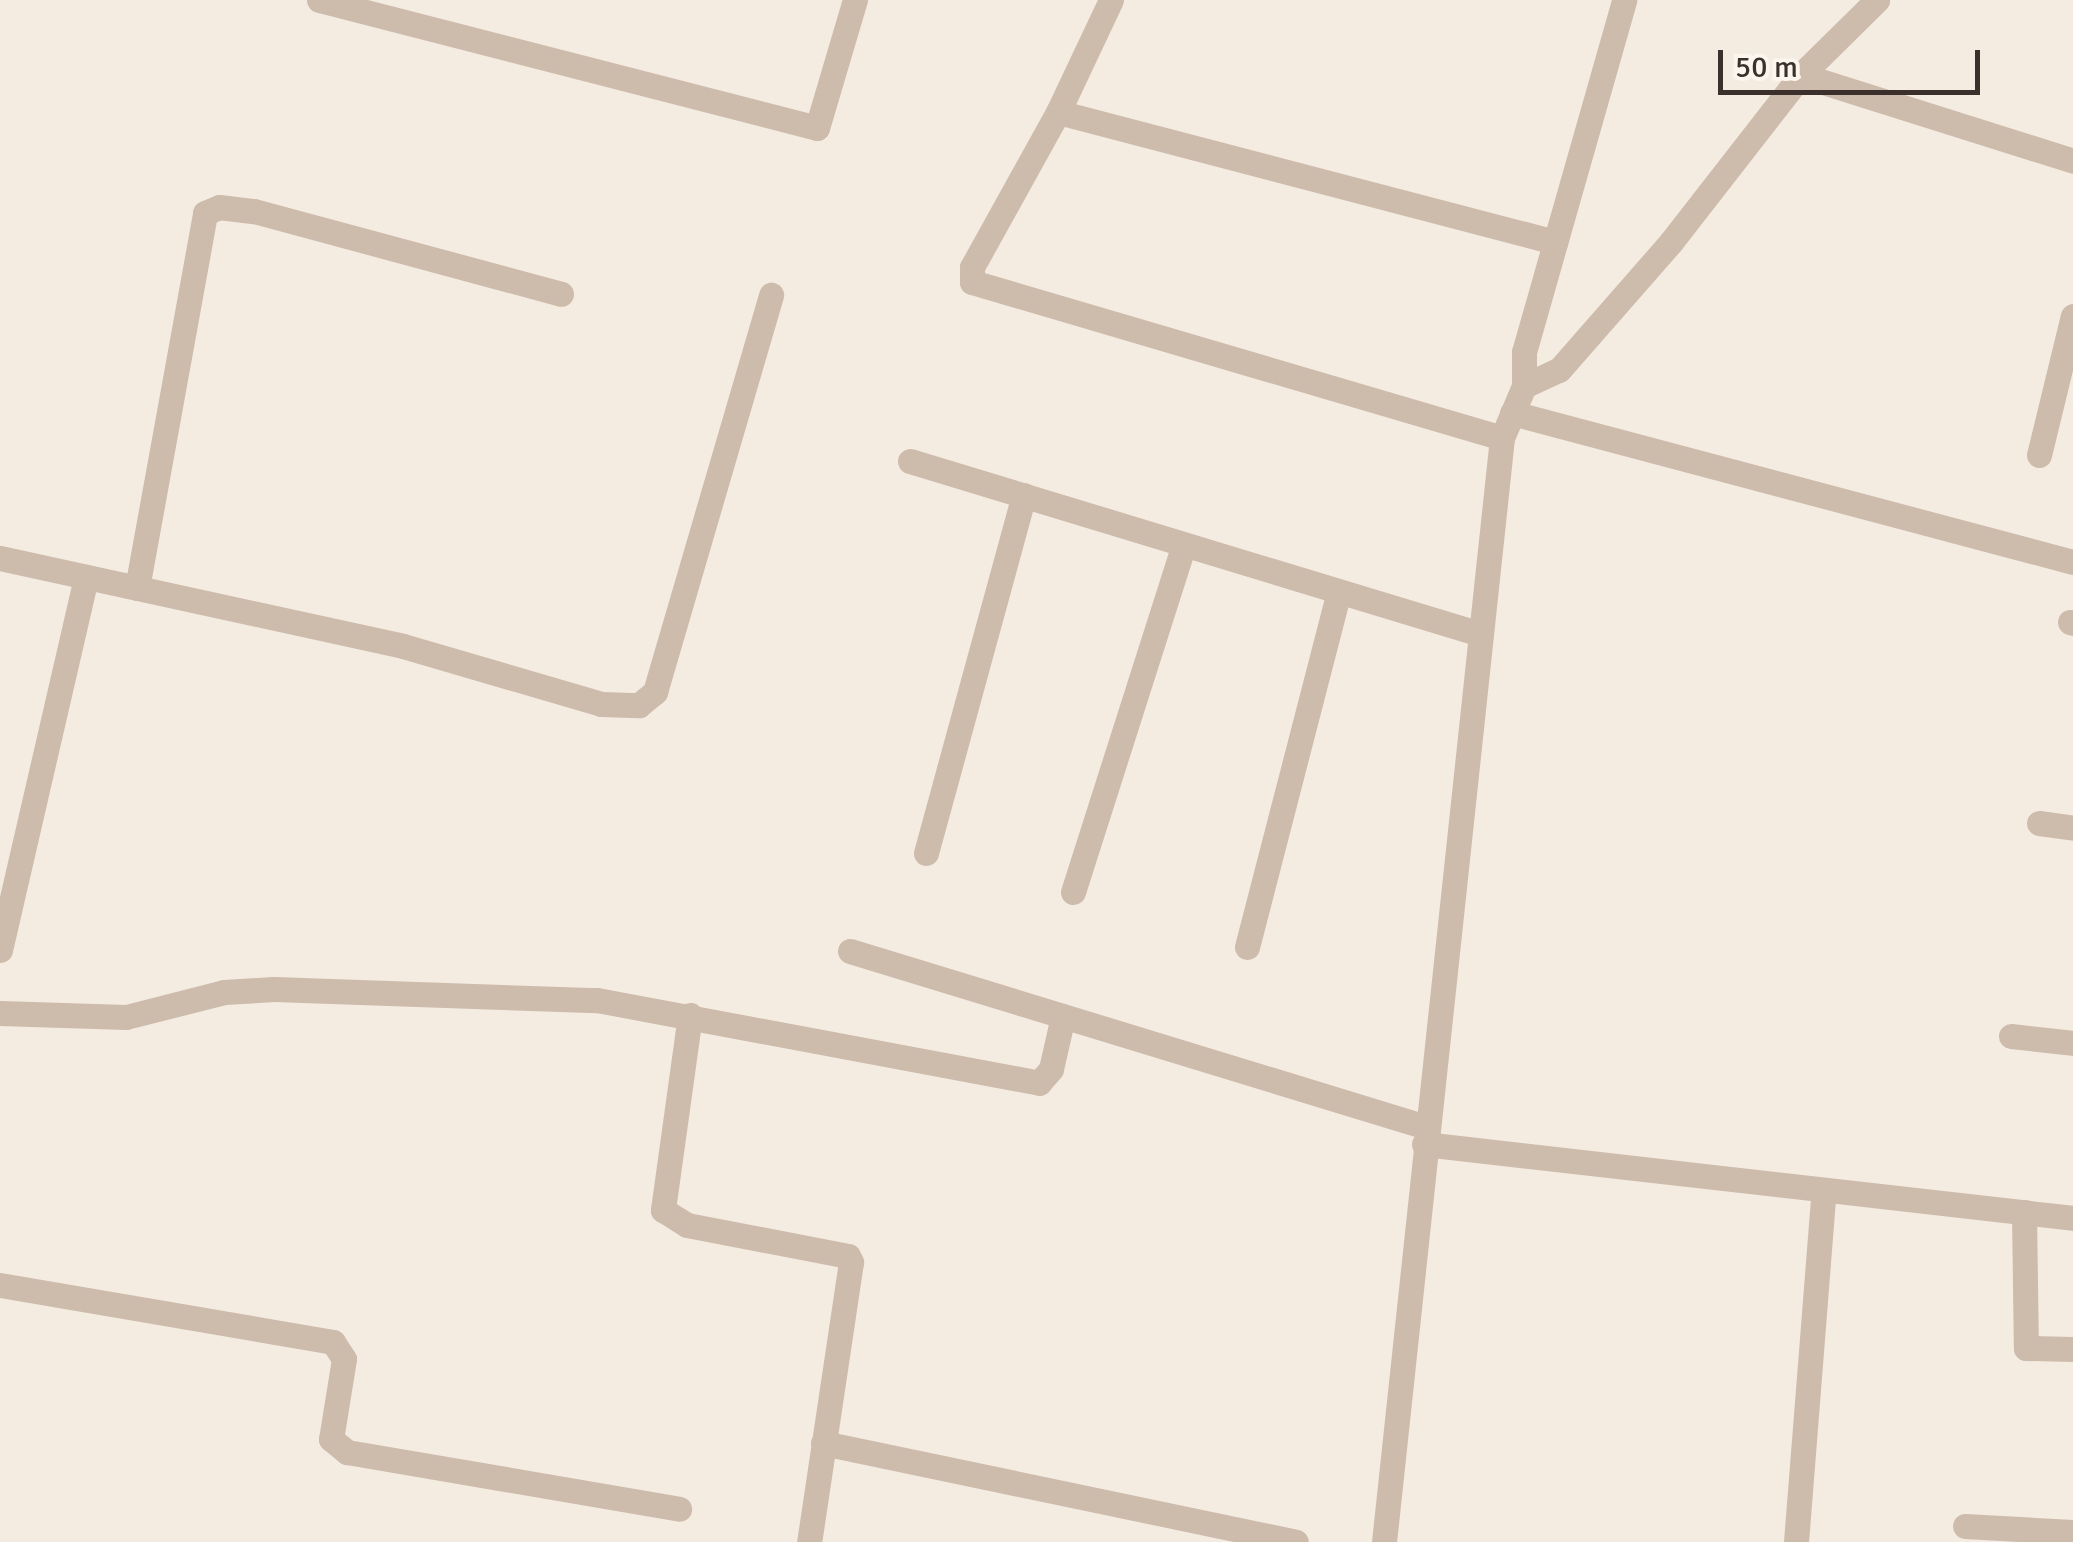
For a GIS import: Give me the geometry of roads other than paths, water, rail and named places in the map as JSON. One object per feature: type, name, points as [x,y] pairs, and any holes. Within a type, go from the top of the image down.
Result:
[{"type":"street","points":[[319,0],[817,128],[855,0]]},
{"type":"street","points":[[1110,0],[1058,112],[972,268],[972,282],[1502,438]]},
{"type":"street","points":[[1384,1542],[1502,438],[1524,386],[1524,352],[1624,0]]},
{"type":"street","points":[[1524,386],[1559,370],[1802,75],[1877,0]]},
{"type":"street","points":[[1802,75],[2073,161]]},
{"type":"street","points":[[1058,112],[1555,242]]},
{"type":"street","points":[[137,588],[205,212],[219,207],[254,212],[561,294]]},
{"type":"street","points":[[0,558],[404,646],[601,704],[639,705],[654,692],[771,295]]},
{"type":"street","points":[[2040,455],[2073,316]]},
{"type":"street","points":[[1512,413],[2073,562]]},
{"type":"street","points":[[910,461],[1480,634]]},
{"type":"street","points":[[926,852],[1024,496]]},
{"type":"street","points":[[1073,892],[1184,544]]},
{"type":"street","points":[[0,950],[86,577]]},
{"type":"street","points":[[1247,947],[1338,592]]},
{"type":"street","points":[[2039,823],[2073,828]]},
{"type":"street","points":[[850,951],[1062,1016],[1425,1136],[1824,1190],[2073,1218]]},
{"type":"street","points":[[0,1013],[126,1017],[224,992],[274,989],[597,1000],[690,1014],[1039,1084],[1051,1070],[1062,1016]]},
{"type":"street","points":[[690,1014],[663,1210],[687,1225],[848,1256],[852,1270],[809,1542]]},
{"type":"street","points":[[2012,1036],[2073,1043]]},
{"type":"street","points":[[1796,1542],[1824,1190]]},
{"type":"street","points":[[2024,1212],[2026,1348],[2073,1349]]},
{"type":"street","points":[[0,1285],[333,1342],[344,1359],[331,1440],[347,1452],[679,1509]]},
{"type":"street","points":[[822,1443],[1296,1542]]},
{"type":"street","points":[[1965,1526],[2073,1532]]}]
